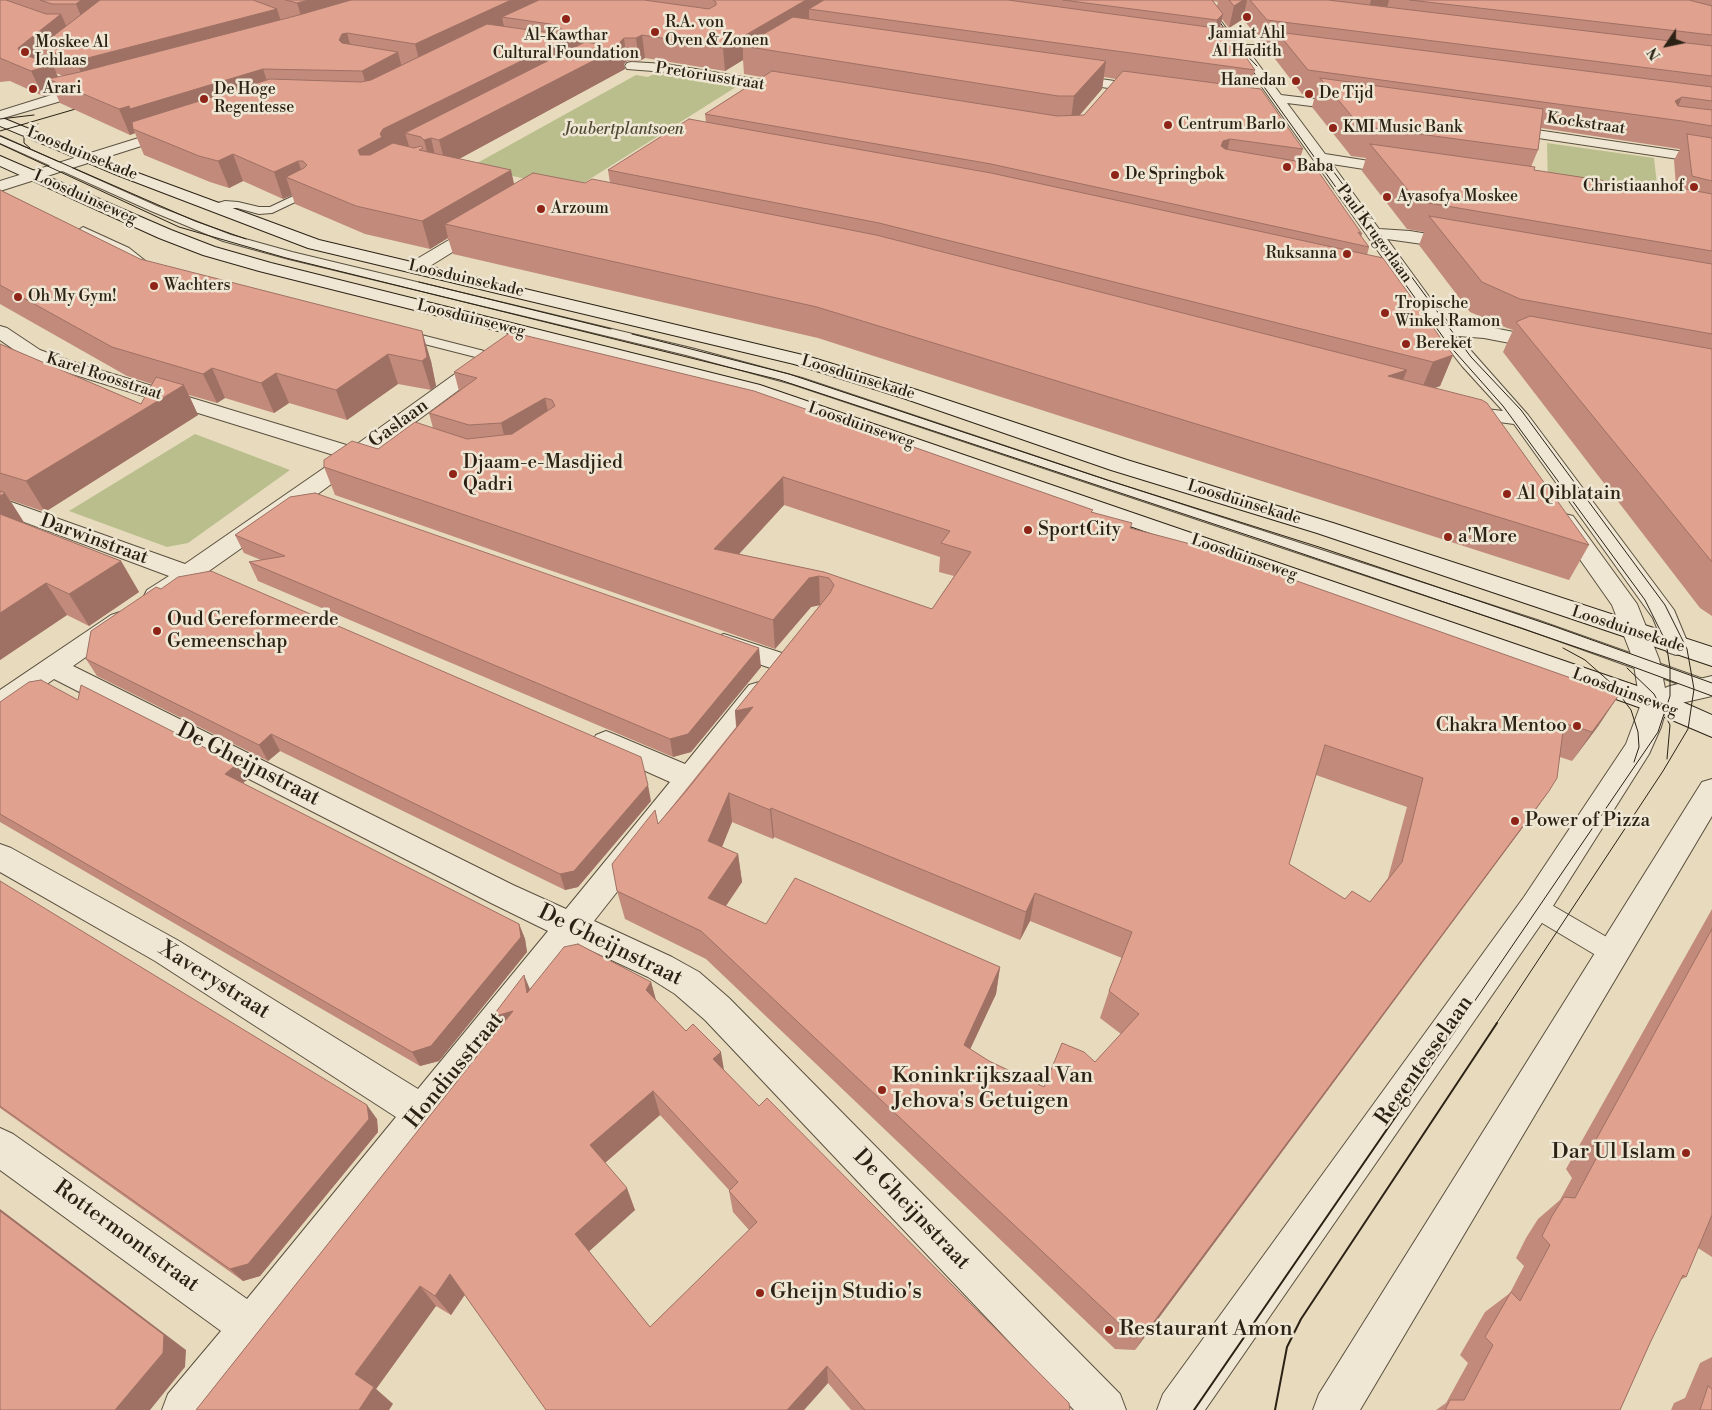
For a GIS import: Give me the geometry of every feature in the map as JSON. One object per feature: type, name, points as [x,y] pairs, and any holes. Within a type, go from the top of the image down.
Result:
[{"type":"street","points":[[1207,2],[1236,49]]},
{"type":"street","name":"Paul Krugerlaan","points":[[1240,34],[1273,103],[1319,158],[1508,418],[1665,616],[1676,646]]},
{"type":"street","points":[[1194,46],[1236,49],[1250,55],[1269,49],[1318,56]]},
{"type":"street","name":"Pretoriusstraat","points":[[636,67],[666,68],[800,91]]},
{"type":"street","points":[[726,78],[743,68]]},
{"type":"street","points":[[1050,75],[1164,92]]},
{"type":"street","points":[[61,83],[85,92]]},
{"type":"street","points":[[747,95],[764,85]]},
{"type":"street","points":[[1104,98],[1116,85]]},
{"type":"street","points":[[0,116],[47,105],[104,87]]},
{"type":"street","points":[[1273,103],[1361,108]]},
{"type":"street","name":"Loosduinsekade","points":[[0,121],[122,172],[314,244],[800,360],[910,394],[1119,465],[1325,528],[1712,657]]},
{"type":"street","name":"Kockstraat","points":[[1485,127],[1712,160]]},
{"type":"street","points":[[3,191],[34,176],[186,128]]},
{"type":"street","points":[[1319,158],[1420,173]]},
{"type":"street","name":"Loosduinseweg","points":[[0,160],[165,234],[209,251],[753,389],[824,412],[1654,702],[1712,726]]},
{"type":"street","points":[[1313,180],[1335,180]]},
{"type":"street","points":[[416,267],[498,217]]},
{"type":"street","points":[[1373,233],[1410,236],[1478,248]]},
{"type":"street","points":[[1389,283],[1412,285]]},
{"type":"street","points":[[1443,329],[1484,332],[1560,347]]},
{"type":"street","name":"Karel Roosstraat","points":[[0,332],[33,354],[63,365],[356,455]]},
{"type":"street","name":"Gaslaan","points":[[0,703],[193,571],[356,455],[397,434],[491,358],[527,333]]},
{"type":"street","points":[[1452,410],[1508,418]]},
{"type":"street","points":[[303,494],[331,504]]},
{"type":"street","name":"Darwinstraat","points":[[0,505],[193,571],[225,579]]},
{"type":"street","points":[[1554,506],[1624,604],[1637,633]]},
{"type":"street","name":"Regentesselaan","points":[[1179,1410],[1535,907],[1635,754],[1647,728],[1654,702],[1646,659],[1637,633]]},
{"type":"street","name":"Hondiusstraat","points":[[184,1410],[790,653],[706,637]]},
{"type":"street","name":"De Gheijnstraat","points":[[53,667],[502,894],[660,967],[687,983],[717,1009],[1104,1410]]},
{"type":"street","points":[[1654,702],[1710,687]]},
{"type":"street","points":[[581,732],[690,779]]},
{"type":"street","points":[[1335,1410],[1712,790]]},
{"type":"street","name":"Xaverystraat","points":[[0,857],[167,951],[423,1112]]},
{"type":"street","name":"Rottermontstraat","points":[[0,1147],[252,1327]]},
{"type":"lane","name":"Loosduinseweg","points":[[0,139],[154,209],[227,238],[289,255],[690,352],[797,381],[1496,613],[1710,687]]},
{"type":"lane","points":[[215,208],[225,204],[238,205],[259,211],[272,210],[308,192]]},
{"type":"lane","name":"Loosduinseweg","points":[[72,226],[125,251],[160,276]]},
{"type":"lane","name":"Loosduinseweg","points":[[385,330],[491,358]]},
{"type":"lane","points":[[1535,907],[1613,954]]},
{"type":"green space","name":"Joubertplantsoen","points":[[656,73],[736,87],[574,189],[470,167],[636,75],[648,77]]},
{"type":"green space","points":[[1547,143],[1654,158],[1659,202],[1548,185]]},
{"type":"green space","points":[[195,434],[290,470],[188,543],[167,547],[69,511]]},
{"type":"building","points":[[0,0],[6,0],[46,14],[61,14],[18,48],[20,53],[53,65],[31,71],[0,58]]},
{"type":"building","points":[[40,0],[81,0],[76,4],[52,4]]},
{"type":"building","points":[[100,0],[253,0],[277,9],[76,61],[39,47]]},
{"type":"building","points":[[286,0],[309,0],[297,3]]},
{"type":"building","points":[[351,0],[511,0],[415,44],[347,33],[342,34],[339,40],[342,43],[398,52],[362,71],[263,69],[130,109],[129,106],[119,109],[48,79],[299,15]]},
{"type":"building","points":[[539,0],[644,0],[709,9],[716,5],[716,2],[713,0],[806,0],[723,48],[642,35],[636,38],[624,38],[620,42],[622,46],[439,140],[431,138],[424,140],[421,137],[405,133],[585,42],[599,44],[608,39],[600,33],[582,31],[383,129],[380,134],[382,137],[358,150],[360,155],[370,155],[393,143],[414,148],[421,146],[423,148],[419,150],[511,170],[422,221],[356,206],[286,177],[304,168],[307,165],[303,161],[298,161],[274,172],[233,154],[218,161],[199,156],[133,129],[132,122],[270,79],[361,82],[371,80],[487,24],[558,34],[563,30],[557,25],[502,17]]},
{"type":"building","points":[[824,0],[1008,0],[1208,27],[1225,27],[1255,70],[809,9]]},
{"type":"building","points":[[1063,0],[1212,0],[1223,14],[1217,20]]},
{"type":"building","points":[[1229,0],[1243,0],[1234,6]]},
{"type":"building","points":[[1250,0],[1328,0],[1712,46],[1712,76],[1267,20]]},
{"type":"building","points":[[1410,0],[1689,0],[1712,6],[1712,35]]},
{"type":"building","points":[[793,17],[1106,61],[1074,96],[1058,96],[743,46]]},
{"type":"building","points":[[1277,32],[1712,87],[1712,101],[1682,97],[1675,101],[1678,106],[1712,110],[1712,126],[1308,70]]},
{"type":"building","points":[[772,71],[1057,116],[1084,115],[1123,71],[1261,89],[1303,149],[1230,139],[1223,141],[1221,146],[1225,149],[1313,164],[1369,247],[991,164],[705,114]]},
{"type":"building","points":[[1320,78],[1543,109],[1538,150],[1360,126]]},
{"type":"building","points":[[689,119],[991,173],[1383,258],[1453,355],[1433,362],[879,223],[608,170]]},
{"type":"building","points":[[1687,134],[1712,138],[1712,181],[1692,176]]},
{"type":"building","points":[[1370,144],[1535,167],[1534,170],[1665,190],[1675,187],[1712,194],[1712,251],[1417,201]]},
{"type":"building","points":[[533,173],[585,183],[592,179],[876,235],[1407,370],[1388,376],[1482,400],[1487,403],[1589,545],[817,307],[445,224]]},
{"type":"building","points":[[0,190],[140,259],[422,331],[427,357],[422,361],[388,354],[336,390],[276,373],[261,383],[212,368],[203,374],[112,347],[0,285]]},
{"type":"building","points":[[1429,216],[1712,264],[1712,334],[1520,299],[1482,282]]},
{"type":"building","points":[[1530,316],[1712,349],[1712,562],[1516,322]]},
{"type":"building","points":[[511,332],[754,391],[1093,510],[1091,512],[1132,523],[1130,528],[1198,546],[1619,695],[1592,732],[1564,723],[1557,778],[1549,791],[1147,1331],[1126,1330],[701,931],[617,891],[612,864],[655,810],[658,824],[687,790],[753,707],[735,711],[830,593],[834,585],[829,578],[819,576],[809,578],[773,620],[324,467],[324,460],[352,441],[378,449],[415,422],[467,439],[512,434],[555,406],[552,400],[545,398],[501,423],[469,425],[429,413],[477,378],[454,372]],"holes":[[[783,477],[950,531],[941,543],[971,552],[932,609],[824,572],[714,549]],[[1325,745],[1423,778],[1402,862],[1370,902],[1352,891],[1345,899],[1289,864]],[[729,793],[770,810],[771,808],[1026,912],[1035,893],[1132,932],[1109,991],[1139,1014],[1095,1062],[1084,1052],[1062,1043],[1044,1087],[989,1061],[964,1045],[1000,967],[795,878],[766,924],[708,898],[738,854],[708,841]]]},
{"type":"building","points":[[0,344],[141,404],[156,377],[184,385],[26,481],[0,473]]},
{"type":"building","points":[[315,493],[759,648],[688,734],[670,739],[249,562],[285,556],[235,535],[290,497]]},
{"type":"building","points":[[0,514],[121,561],[69,594],[46,583],[0,613]]},
{"type":"building","points":[[211,571],[641,757],[648,785],[574,871],[560,874],[271,734],[259,745],[86,659],[91,631],[156,587],[161,589],[178,577]]},
{"type":"building","points":[[41,680],[78,700],[81,685],[237,764],[225,774],[519,924],[521,937],[431,1046],[412,1052],[0,814],[0,702],[29,682]]},
{"type":"building","points":[[0,881],[367,1105],[369,1119],[248,1264],[230,1269],[0,1106]]},
{"type":"building","points":[[1712,929],[1712,1215],[1686,1277],[1683,1275],[1620,1410],[1445,1410],[1450,1400],[1464,1400],[1493,1345],[1485,1337],[1511,1292],[1520,1301],[1550,1245],[1542,1236],[1552,1216],[1564,1197],[1575,1198],[1598,1155],[1593,1145]]},
{"type":"building","points":[[578,944],[651,982],[646,990],[686,1031],[693,1024],[721,1052],[713,1059],[759,1106],[767,1098],[1069,1403],[1070,1410],[865,1410],[827,1366],[787,1410],[546,1410],[450,1274],[435,1296],[420,1286],[355,1374],[374,1387],[359,1410],[196,1410],[513,1011],[492,1017],[524,975],[527,993],[564,947]],"holes":[[[653,1091],[738,1182],[729,1191],[757,1222],[650,1327],[575,1234],[627,1188],[590,1145]]]},
{"type":"building","points":[[0,1211],[164,1335],[163,1353],[115,1410],[0,1410]]},
{"type":"building","points":[[1708,1386],[1712,1389],[1712,1410],[1700,1410]]},
{"type":"tram line","points":[[1204,0],[1234,42],[1257,66]]},
{"type":"tram line","points":[[1247,63],[1448,344],[1503,406],[1645,600],[1666,642],[1670,668]]},
{"type":"tram line","points":[[0,131],[86,106]]},
{"type":"tram line","points":[[0,119],[34,115]]},
{"type":"tram line","points":[[30,148],[24,143],[24,135],[38,124]]},
{"type":"tram line","points":[[0,136],[195,221],[246,239]]},
{"type":"tram line","points":[[0,144],[179,227],[286,258],[780,380],[1265,541],[1670,680]]},
{"type":"tram line","points":[[1333,171],[1471,357],[1521,410],[1665,605],[1687,649],[1692,676]]},
{"type":"tram line","points":[[419,282],[611,329]]},
{"type":"tram line","points":[[632,334],[789,374],[1107,480],[1319,547],[1553,626],[1670,668]]},
{"type":"tram line","points":[[1563,648],[1585,660],[1611,683],[1631,710],[1638,732],[1639,747],[1634,762]]},
{"type":"tram line","points":[[1627,668],[1654,694],[1664,714]]},
{"type":"tram line","points":[[1670,668],[1692,676]]},
{"type":"tram line","points":[[1670,668],[1670,680]]},
{"type":"tram line","points":[[1692,676],[1712,683]]},
{"type":"tram line","points":[[1692,676],[1694,689]]},
{"type":"tram line","points":[[1664,714],[1670,696],[1670,680]]},
{"type":"tram line","points":[[1670,680],[1694,689]]},
{"type":"tram line","points":[[1496,1024],[1663,771],[1688,729],[1694,689]]},
{"type":"tram line","points":[[1694,689],[1712,696]]},
{"type":"tram line","points":[[1459,1024],[1658,732],[1664,714]]},
{"type":"tram line","points":[[1664,714],[1670,725],[1667,759]]},
{"type":"tram line","points":[[1194,1410],[1460,1023]]},
{"type":"tram line","points":[[1275,1410],[1287,1347],[1301,1319],[1497,1023]]},
{"type":"place","name":"Jamiat Ahl Al Hadith","points":[[1247,17]]},
{"type":"place","name":"Al-Kawthar Cultural Foundation","points":[[566,19]]},
{"type":"place","name":"R.A. von Oven & Zonen","points":[[655,32]]},
{"type":"place","name":"Moskee Al Ichlaas","points":[[25,52]]},
{"type":"place","name":"Hanedan","points":[[1296,81]]},
{"type":"place","name":"Arari","points":[[33,89]]},
{"type":"place","name":"De Tijd","points":[[1309,94]]},
{"type":"place","name":"De Hoge Regentesse","points":[[204,99]]},
{"type":"place","name":"Centrum Barlo","points":[[1168,125]]},
{"type":"place","name":"KMI Music Bank","points":[[1333,128]]},
{"type":"place","name":"Baba","points":[[1287,167]]},
{"type":"place","name":"De Springbok","points":[[1115,175]]},
{"type":"place","name":"Christiaanhof","points":[[1694,187]]},
{"type":"place","name":"Ayasofya Moskee","points":[[1387,197]]},
{"type":"place","name":"Arzoum","points":[[541,209]]},
{"type":"place","name":"Ruksanna","points":[[1347,254]]},
{"type":"place","name":"Wachters","points":[[154,286]]},
{"type":"place","name":"Oh My Gym!","points":[[18,297]]},
{"type":"place","name":"Tropische Winkel Ramon","points":[[1385,313]]},
{"type":"place","name":"Bereket","points":[[1406,344]]},
{"type":"place","name":"Djaam-e-Masdjied Qadri","points":[[453,474]]},
{"type":"place","name":"Al Qiblatain","points":[[1507,494]]},
{"type":"place","name":"SportCity","points":[[1028,530]]},
{"type":"place","name":"a'More","points":[[1448,537]]},
{"type":"place","name":"Oud Gereformeerde Gemeenschap","points":[[157,631]]},
{"type":"place","name":"Chakra Mentoo","points":[[1577,726]]},
{"type":"place","name":"Power of Pizza","points":[[1515,821]]},
{"type":"place","name":"Koninkrijkszaal Van Jehova's Getuigen","points":[[882,1090]]},
{"type":"place","name":"Dar Ul Islam","points":[[1686,1153]]},
{"type":"place","name":"Gheijn Studio's","points":[[760,1293]]},
{"type":"place","name":"Restaurant Amon","points":[[1109,1330]]}]
